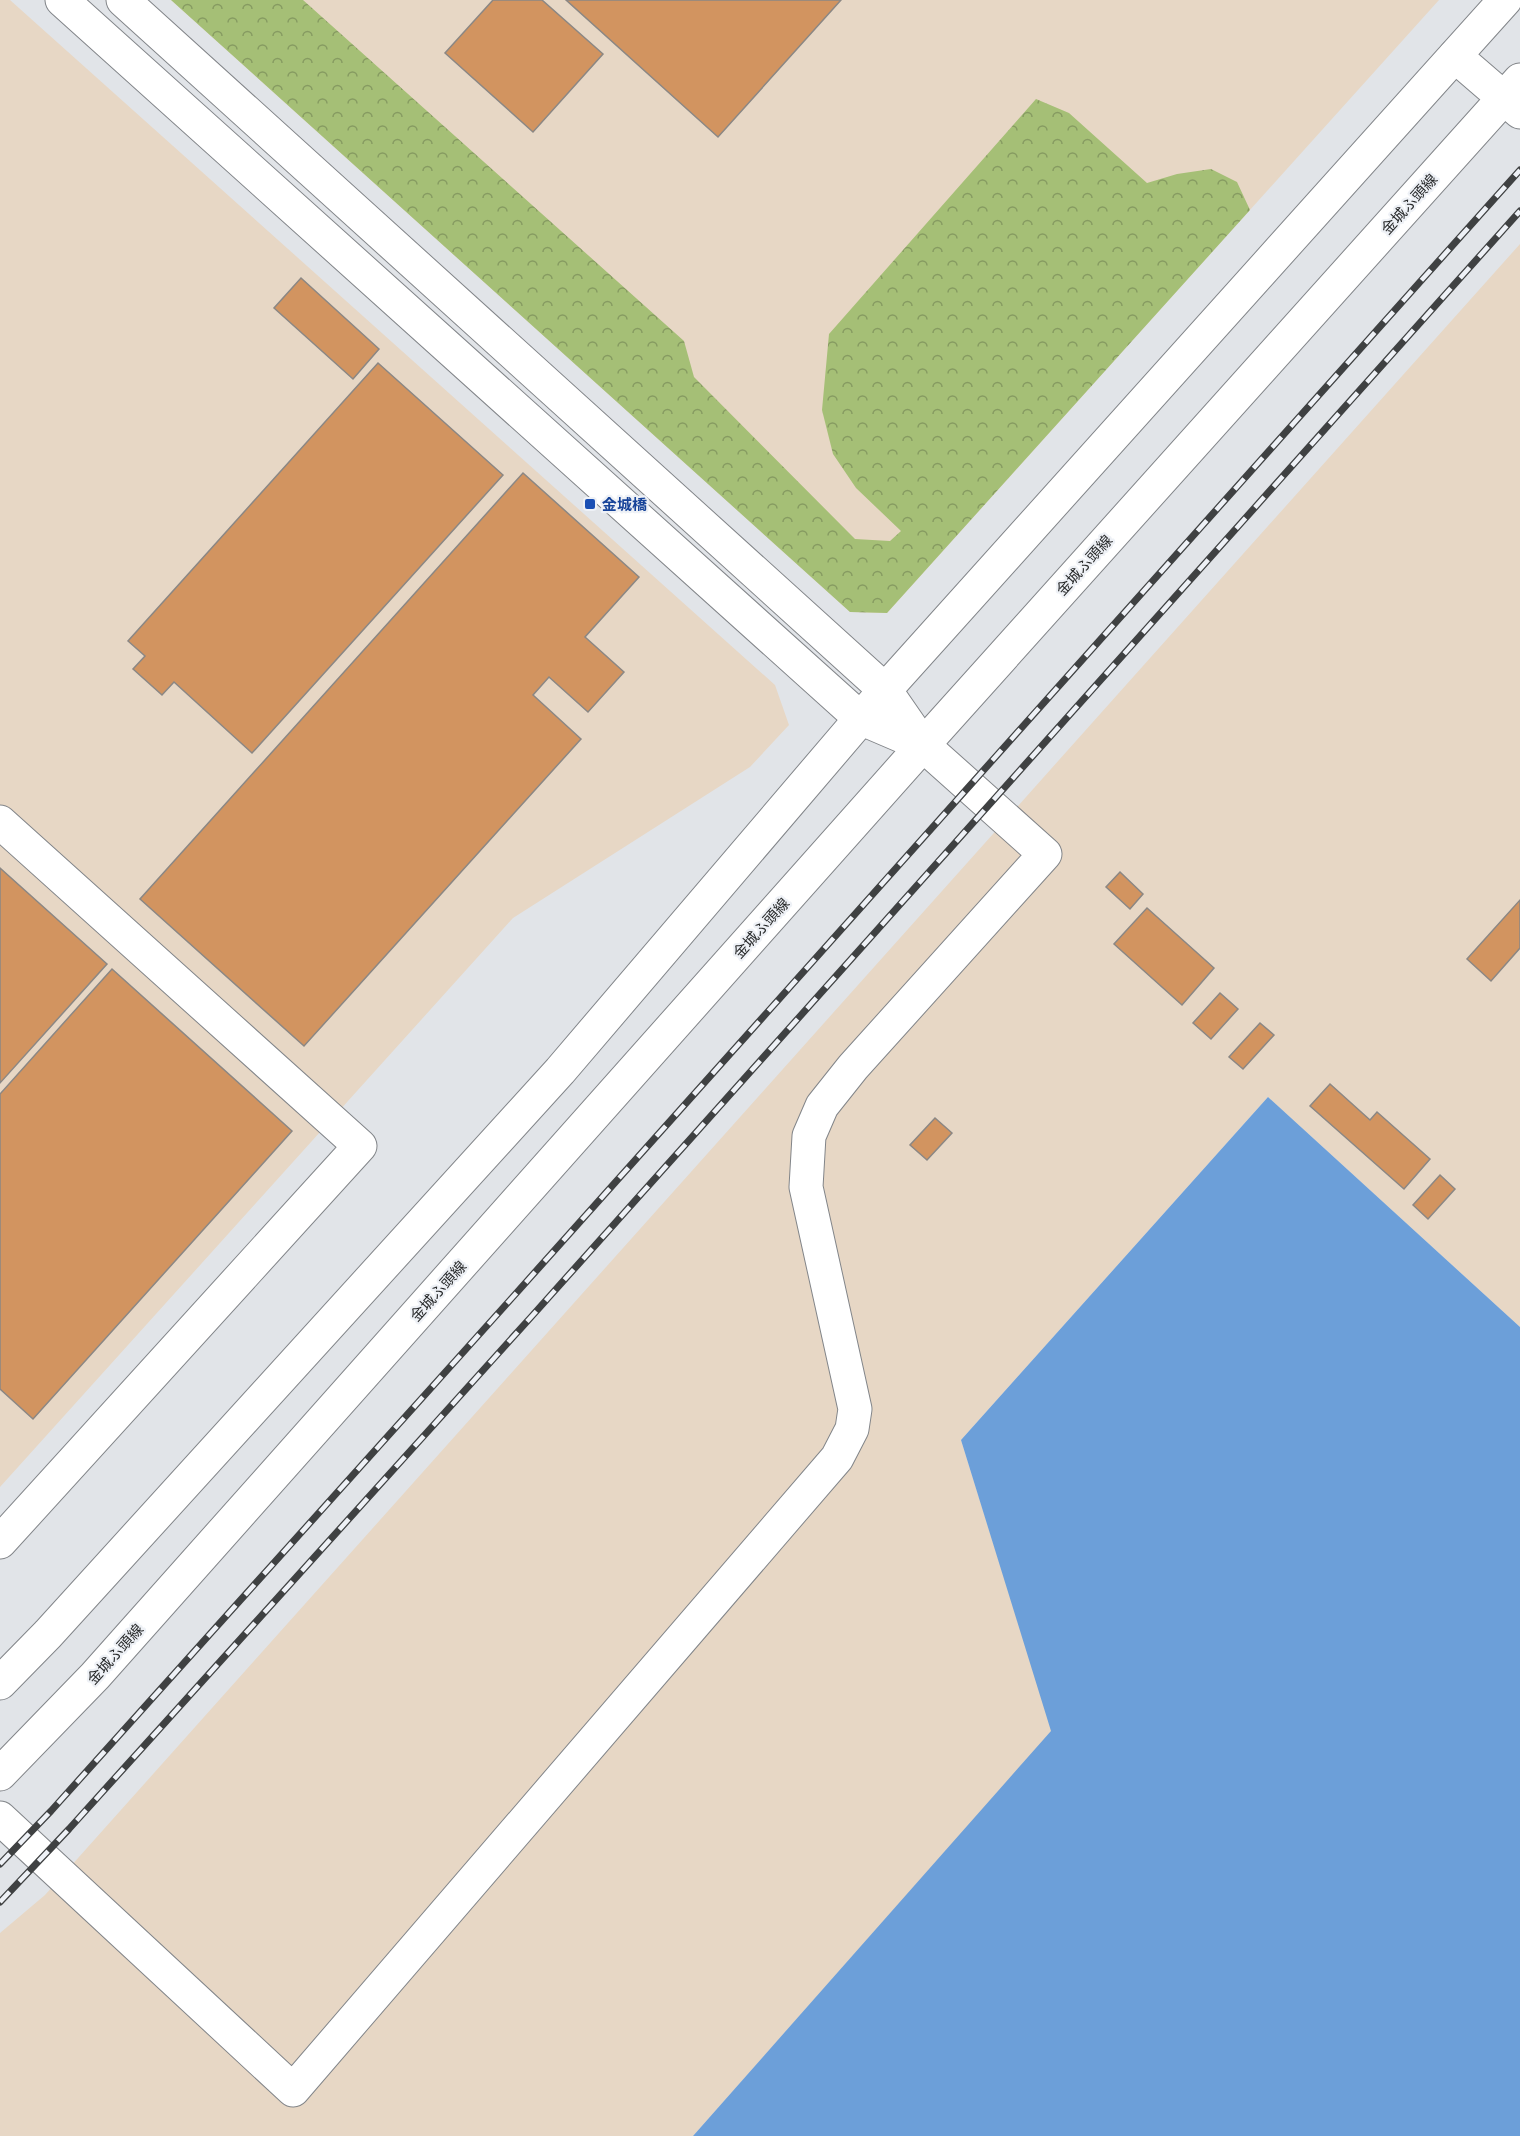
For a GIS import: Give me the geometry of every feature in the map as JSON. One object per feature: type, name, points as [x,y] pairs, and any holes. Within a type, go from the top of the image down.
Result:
[{"type":"street","points":[[62,0],[860,718],[923,745]]},
{"type":"street","points":[[0,1818],[293,2090],[837,1458],[852,1429],[855,1409],[806,1186],[809,1136],[822,1106],[853,1067],[1045,854],[923,745],[885,690],[123,0]]},
{"type":"street","points":[[0,1683],[56,1625],[560,1071],[860,718],[1505,0]]},
{"type":"street","points":[[1455,56],[1515,96]]},
{"type":"street","name":"金城ふ頭線","points":[[0,1774],[95,1677],[923,745],[1515,96]]},
{"type":"street","points":[[0,822],[360,1146],[0,1542]]},
{"type":"shaded area","points":[[0,0],[10,0],[775,685],[789,725],[750,767],[513,918],[0,1487]]},
{"type":"shaded area","points":[[171,0],[1439,0],[887,613],[850,612]]},
{"type":"shaded area","points":[[1520,244],[1520,1327],[1268,1097],[961,1440],[1052,1731],[693,2136],[0,2136],[0,1933],[45,1895]]},
{"type":"green space","points":[[171,0],[303,0],[684,341],[694,377],[855,539],[890,541],[901,531],[856,488],[833,454],[822,410],[829,334],[1036,99],[1069,113],[1147,183],[1177,174],[1211,169],[1237,182],[1250,210],[887,613],[850,612]]},
{"type":"water","points":[[1268,1097],[1520,1327],[1520,2136],[693,2136],[1051,1731],[961,1440]]},
{"type":"building","points":[[493,0],[542,0],[603,54],[533,132],[445,53]]},
{"type":"building","points":[[566,0],[841,0],[718,137]]},
{"type":"building","points":[[301,278],[379,349],[353,379],[274,308]]},
{"type":"building","points":[[378,363],[503,475],[252,753],[174,682],[162,695],[133,669],[145,656],[128,641]]},
{"type":"building","points":[[523,473],[639,577],[585,637],[624,672],[588,712],[549,677],[533,695],[581,739],[304,1046],[140,899]]},
{"type":"building","points":[[0,868],[107,964],[0,1083]]},
{"type":"building","points":[[1120,872],[1143,894],[1130,909],[1106,887]]},
{"type":"building","points":[[1520,900],[1520,948],[1491,981],[1467,959]]},
{"type":"building","points":[[1147,908],[1214,968],[1182,1005],[1114,944]]},
{"type":"building","points":[[112,969],[292,1131],[33,1419],[0,1389],[0,1094]]},
{"type":"building","points":[[1220,993],[1238,1009],[1211,1039],[1193,1023]]},
{"type":"building","points":[[1260,1023],[1274,1035],[1243,1069],[1229,1057]]},
{"type":"building","points":[[1330,1084],[1370,1120],[1377,1112],[1430,1159],[1404,1189],[1310,1106]]},
{"type":"building","points":[[935,1118],[952,1133],[927,1160],[910,1145]]},
{"type":"building","points":[[1440,1175],[1455,1189],[1428,1219],[1413,1205]]},
{"type":"railway","points":[[0,1864],[51,1811],[511,1299],[1520,170]]},
{"type":"railway","points":[[0,1902],[69,1829],[532,1316],[1520,211]]},
{"type":"place","name":"金城橋","points":[[590,504]]}]
